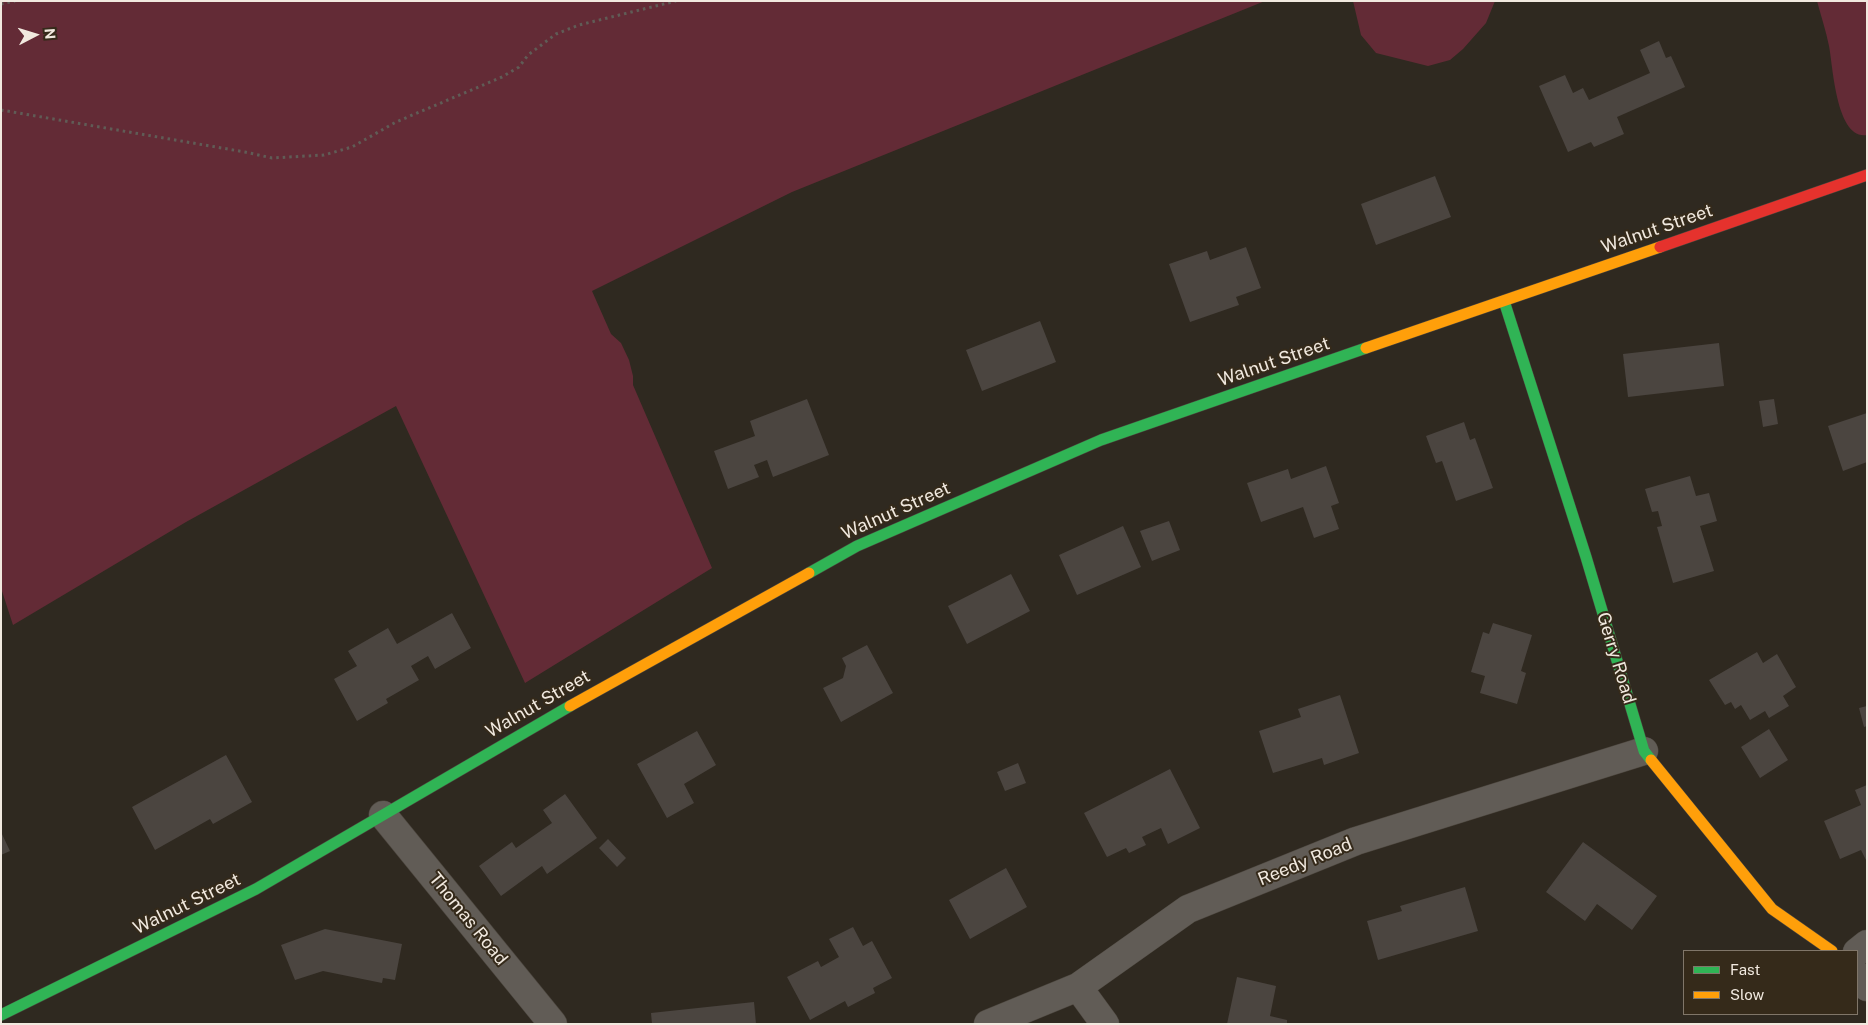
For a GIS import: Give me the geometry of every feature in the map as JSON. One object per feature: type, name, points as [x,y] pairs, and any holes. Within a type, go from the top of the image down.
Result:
[{"type":"main road","name":"Walnut Street","points":[[1,1015],[256,889],[584,698],[857,546],[1100,440],[1867,175]]},
{"type":"main road","name":"Gerry Road","points":[[1504,300],[1586,557],[1644,751],[1772,909],[1831,950]]},
{"type":"street","name":"Reedy Road","points":[[988,1024],[1078,987],[1188,909],[1356,842],[1644,751]]},
{"type":"street","name":"Thomas Road","points":[[383,815],[553,1024]]},
{"type":"street","points":[[1858,976],[1867,988]]},
{"type":"street","points":[[1078,987],[1105,1024]]},
{"type":"path","points":[[1,4],[15,1]]},
{"type":"path","points":[[1,110],[272,158],[324,155],[352,146],[396,122],[502,77],[519,67],[528,55],[556,34],[579,25],[676,1]]},
{"type":"shaded area","points":[[1,1],[1265,1],[792,192],[592,291],[611,334],[621,343],[629,360],[633,385],[712,568],[525,683],[396,406],[186,522],[13,625],[1,588]]},
{"type":"shaded area","points":[[1353,1],[1495,1],[1486,23],[1463,49],[1450,60],[1428,66],[1376,53],[1361,35]]},
{"type":"shaded area","points":[[1817,1],[1867,1],[1867,135],[1857,133],[1849,126],[1842,114],[1828,40]]},
{"type":"building","points":[[1659,41],[1666,58],[1671,56],[1685,87],[1617,117],[1624,134],[1594,147],[1591,142],[1568,152],[1539,86],[1565,75],[1573,93],[1583,88],[1589,100],[1650,73],[1640,50]]},
{"type":"building","points":[[1435,176],[1451,217],[1376,245],[1361,204]]},
{"type":"building","points":[[1246,247],[1261,288],[1236,297],[1239,305],[1190,322],[1169,264],[1207,251],[1210,260]]},
{"type":"building","points":[[1040,321],[1056,362],[982,391],[966,350]]},
{"type":"building","points":[[1719,343],[1724,386],[1628,397],[1623,354]]},
{"type":"building","points":[[807,399],[829,455],[773,477],[767,460],[754,465],[759,477],[728,489],[714,451],[755,436],[750,421]]},
{"type":"building","points":[[1774,399],[1778,424],[1763,427],[1759,401]]},
{"type":"building","points":[[1867,413],[1867,462],[1843,471],[1828,426]]},
{"type":"building","points":[[1464,422],[1470,440],[1475,438],[1493,488],[1456,501],[1442,461],[1436,463],[1426,436]]},
{"type":"building","points":[[1326,466],[1339,503],[1331,506],[1339,529],[1314,538],[1303,507],[1261,522],[1247,483],[1288,469],[1291,479]]},
{"type":"building","points":[[1690,476],[1696,496],[1709,493],[1717,521],[1700,526],[1714,571],[1673,583],[1657,527],[1662,526],[1658,511],[1652,512],[1645,489]]},
{"type":"building","points":[[1169,521],[1180,550],[1152,561],[1140,531]]},
{"type":"building","points":[[1123,526],[1141,567],[1077,595],[1059,555]]},
{"type":"building","points":[[1011,574],[1030,611],[967,644],[948,606]]},
{"type":"building","points":[[452,613],[471,648],[435,669],[428,656],[411,666],[419,680],[386,699],[388,703],[357,721],[334,679],[357,666],[348,651],[388,628],[397,644]]},
{"type":"building","points":[[1493,623],[1532,635],[1521,671],[1526,673],[1517,704],[1480,693],[1485,676],[1471,672],[1483,632],[1489,634]]},
{"type":"building","points":[[867,645],[893,693],[841,722],[823,688],[843,678],[846,666],[842,658]]},
{"type":"building","points":[[1757,652],[1763,663],[1777,654],[1796,687],[1783,696],[1789,706],[1769,718],[1765,711],[1750,720],[1741,705],[1735,709],[1731,702],[1725,705],[1709,680]]},
{"type":"building","points":[[1340,695],[1359,753],[1324,765],[1322,758],[1273,773],[1259,731],[1301,717],[1298,709]]},
{"type":"building","points":[[1867,706],[1867,726],[1864,727],[1859,708]]},
{"type":"building","points":[[1769,729],[1788,760],[1760,778],[1741,747]]},
{"type":"building","points":[[697,731],[716,765],[684,784],[694,803],[667,818],[637,764]]},
{"type":"building","points":[[226,755],[252,802],[213,824],[210,819],[155,850],[132,807]]},
{"type":"building","points":[[1018,763],[1026,783],[1005,791],[997,772]]},
{"type":"building","points":[[1170,769],[1200,828],[1168,844],[1161,828],[1142,837],[1146,845],[1129,853],[1126,848],[1107,857],[1084,813]]},
{"type":"building","points":[[1867,785],[1867,862],[1861,850],[1840,859],[1824,821],[1861,805],[1855,790]]},
{"type":"building","points":[[565,794],[597,838],[547,874],[542,866],[501,896],[479,866],[512,842],[516,848],[552,823],[543,810]]},
{"type":"building","points":[[1,832],[10,851],[1,855]]},
{"type":"building","points":[[608,839],[626,858],[617,867],[599,848]]},
{"type":"building","points":[[1583,842],[1657,896],[1632,930],[1597,904],[1585,921],[1546,892]]},
{"type":"building","points":[[1006,868],[1027,907],[970,939],[949,900]]},
{"type":"building","points":[[1465,887],[1478,931],[1378,960],[1367,921],[1402,911],[1400,906]]},
{"type":"building","points":[[853,927],[863,946],[872,941],[892,978],[873,988],[875,993],[848,1007],[845,1001],[810,1020],[787,977],[818,961],[821,967],[839,957],[829,939]]},
{"type":"building","points":[[325,929],[402,944],[395,980],[383,978],[382,983],[323,971],[295,980],[281,945]]},
{"type":"building","points":[[1237,977],[1276,986],[1270,1016],[1287,1020],[1287,1024],[1227,1024]]},
{"type":"building","points":[[754,1002],[756,1024],[652,1024],[651,1013]]},
{"type":"traffic: fast","points":[[1504,301],[1586,557],[1644,751],[1651,760]]},
{"type":"traffic: fast","points":[[809,573],[857,546],[1101,440],[1366,348]]},
{"type":"traffic: fast","points":[[1,1015],[256,889],[570,706]]},
{"type":"traffic: slow","points":[[1366,348],[1660,247]]},
{"type":"traffic: slow","points":[[570,706],[809,573]]},
{"type":"traffic: slow","points":[[1651,760],[1772,909],[1831,950]]},
{"type":"traffic: jam","points":[[1660,247],[1867,175]]}]
